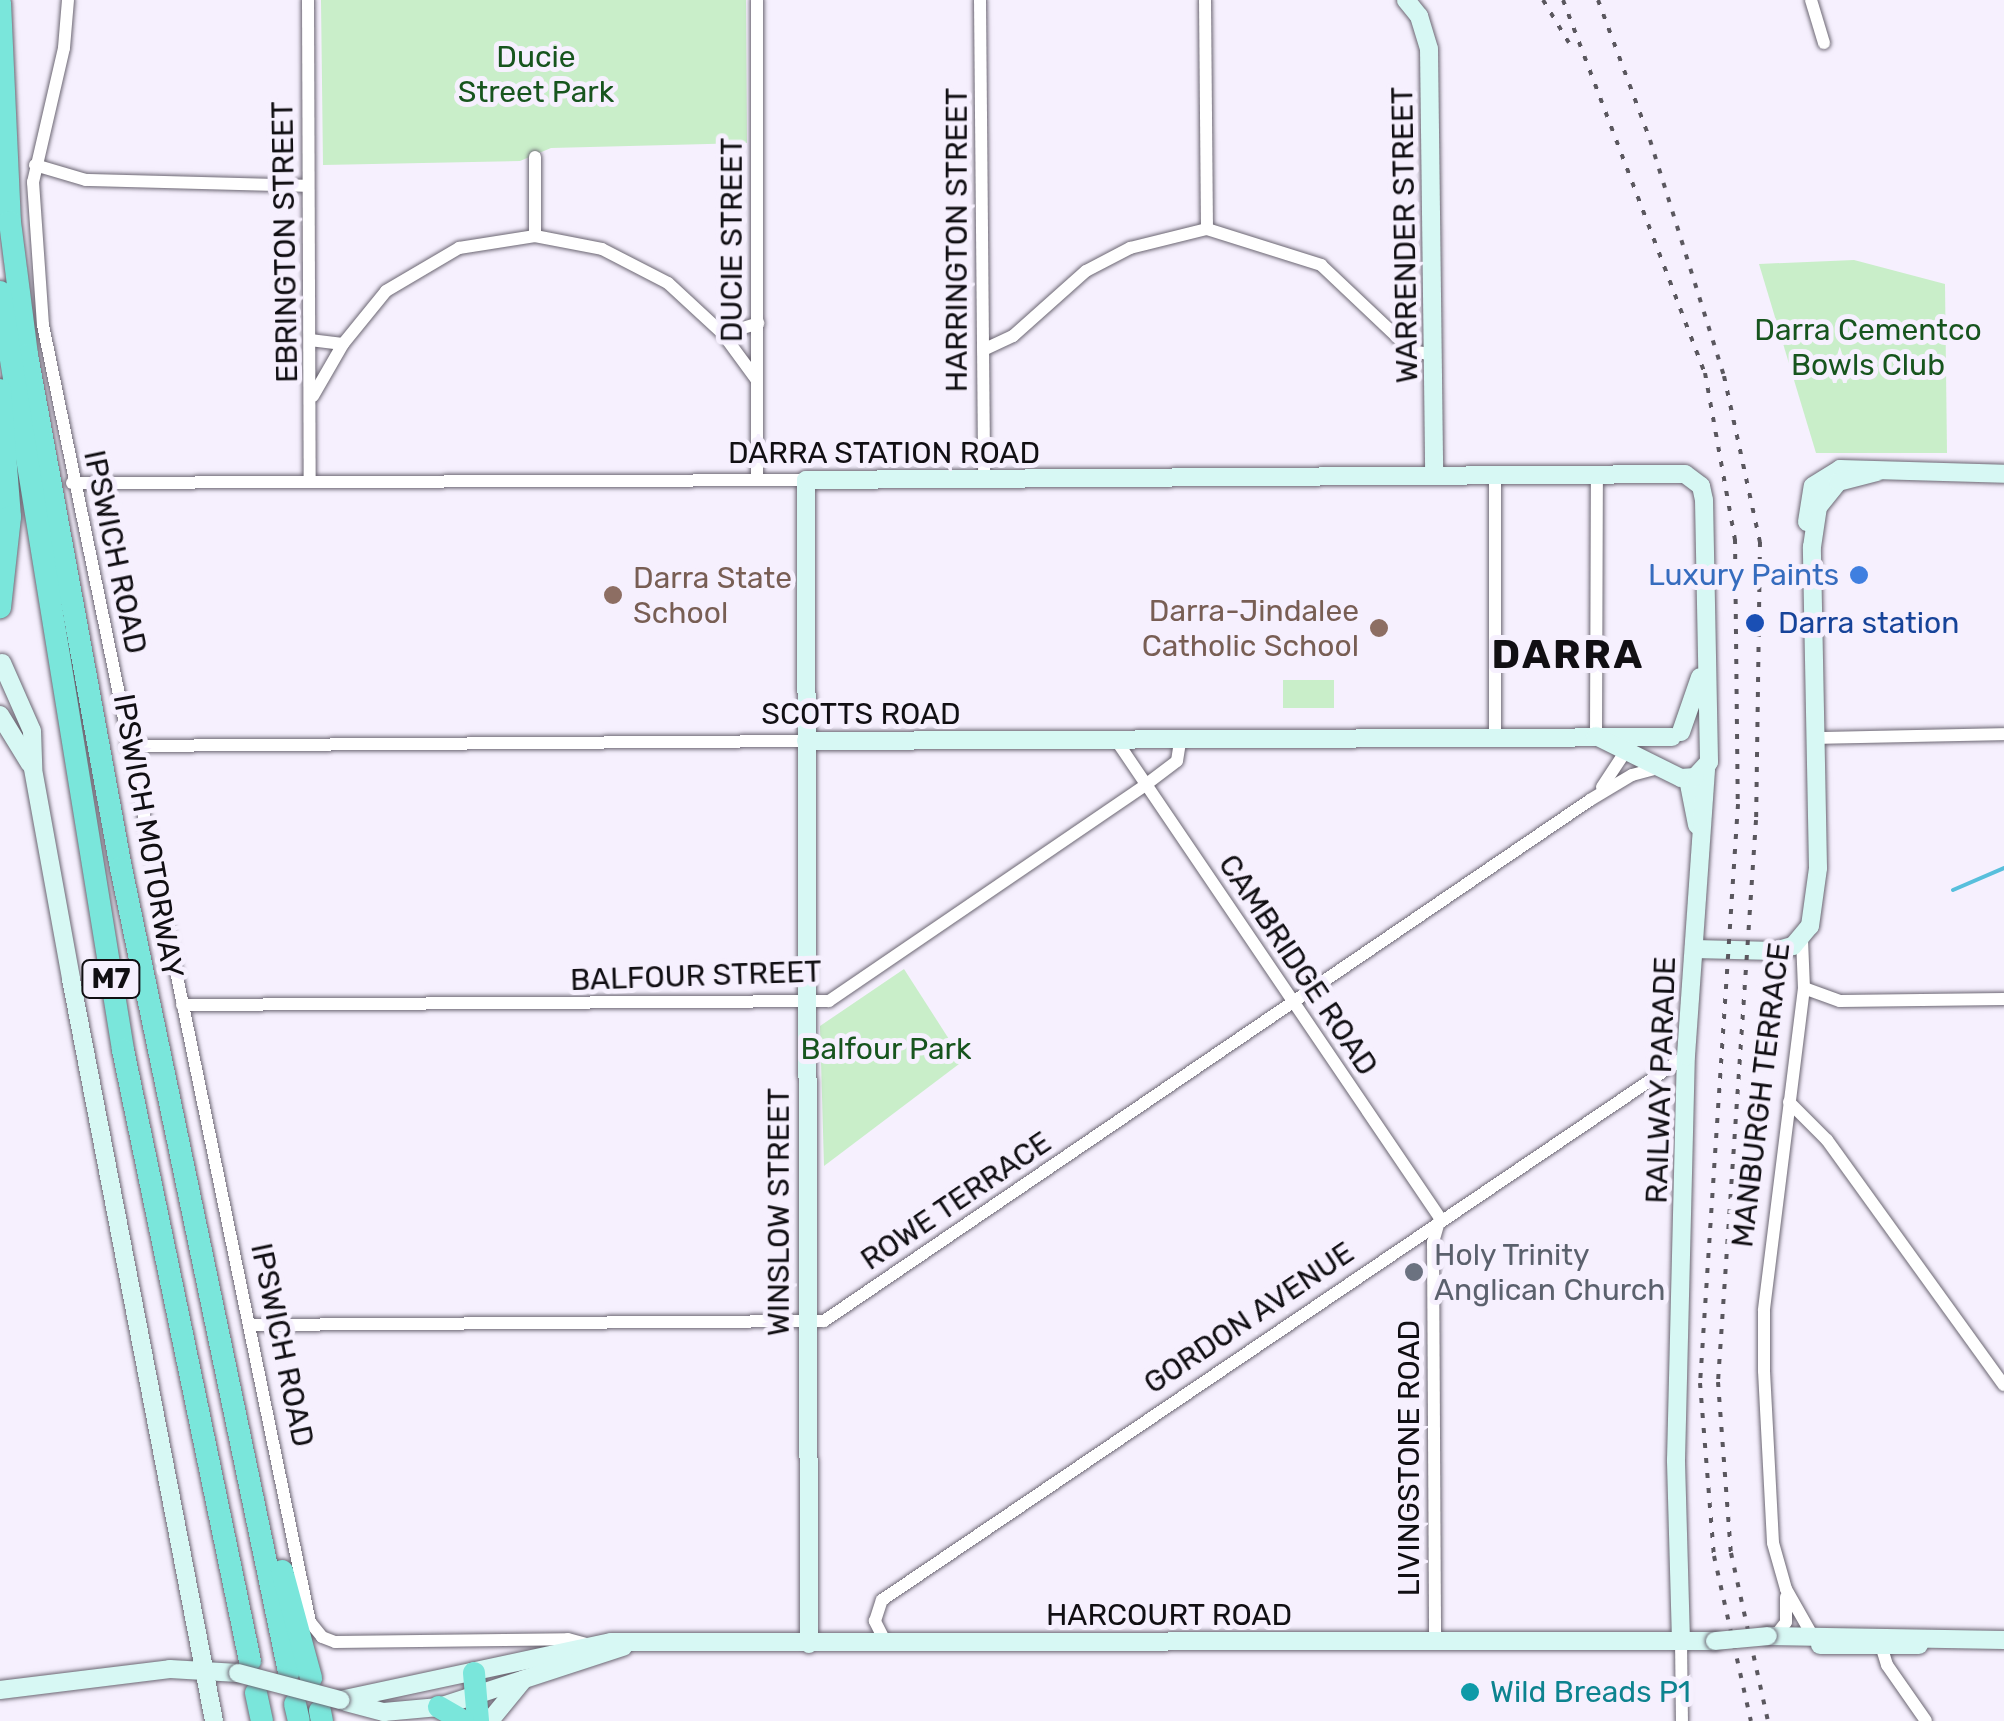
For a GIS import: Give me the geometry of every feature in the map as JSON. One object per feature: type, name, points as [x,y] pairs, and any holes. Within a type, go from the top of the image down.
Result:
[{"type":"highway","name":"IPSWICH MOTORWAY","points":[[0,3],[10,222],[28,355],[121,868],[257,1522],[273,1538],[300,1675]]},
{"type":"highway","name":"IPSWICH MOTORWAY","points":[[0,292],[123,1050],[244,1667]]},
{"type":"highway","points":[[0,390],[10,517],[0,608]]},
{"type":"highway","points":[[477,1687],[487,1720]]},
{"type":"highway","points":[[256,1693],[262,1721]]},
{"type":"highway","points":[[439,1707],[463,1721]]},
{"type":"street","name":"IPSWICH ROAD","points":[[68,0],[64,48],[35,166],[32,213],[42,324],[305,1606],[322,1638]]},
{"type":"street","name":"EBRINGTON STREET","points":[[308,0],[313,396],[310,482]]},
{"type":"street","name":"DUCIE STREET","points":[[758,0],[758,480]]},
{"type":"street","name":"HARRINGTON STREET","points":[[980,0],[984,480]]},
{"type":"street","points":[[1205,0],[1207,229]]},
{"type":"street","name":"WARRENDER STREET","points":[[1406,0],[1419,16],[1430,49],[1434,476]]},
{"type":"street","points":[[1811,0],[1824,42]]},
{"type":"street","points":[[534,236],[535,156]]},
{"type":"street","points":[[35,166],[86,180],[308,186]]},
{"type":"street","points":[[983,350],[1013,336],[1086,271],[1130,248],[1207,229],[1321,264],[1412,351],[1434,355]]},
{"type":"street","points":[[313,396],[343,344],[386,291],[418,268],[459,248],[534,236],[631,261],[668,283],[723,334],[756,380]]},
{"type":"street","points":[[723,334],[758,323]]},
{"type":"street","points":[[310,340],[343,344]]},
{"type":"street","name":"MANBURGH TERRACE","points":[[1771,1638],[1786,1622],[1786,1589],[1769,1513],[1764,1310],[1804,988],[1802,939],[1816,902],[1812,547],[1815,497],[1828,473],[2004,474]]},
{"type":"street","points":[[1495,738],[1496,475]]},
{"type":"street","name":"DARRA STATION ROAD","points":[[72,484],[1496,475],[1695,478],[1704,500],[1706,657]]},
{"type":"street","points":[[1596,736],[1597,475]]},
{"type":"street","name":"WINSLOW STREET","points":[[806,480],[810,1644]]},
{"type":"street","points":[[1706,657],[1706,768],[1688,779],[1665,769],[1664,749],[1677,734],[1706,657]]},
{"type":"street","points":[[0,665],[28,717],[33,769],[192,1584],[202,1670],[214,1721]]},
{"type":"street","points":[[0,715],[33,769]]},
{"type":"street","points":[[1677,734],[1706,742]]},
{"type":"street","name":"SCOTTS ROAD","points":[[127,746],[1596,736],[1631,742],[1677,734]]},
{"type":"street","points":[[1817,738],[2004,734]]},
{"type":"street","name":"CAMBRIDGE ROAD","points":[[1116,740],[1440,1218]]},
{"type":"street","name":"BALFOUR STREET","points":[[182,1006],[806,1003],[842,993],[1144,786],[1178,761],[1180,741]]},
{"type":"street","name":"SCOTTS ROAD","points":[[1631,742],[1665,769]]},
{"type":"street","name":"ROWE TERRACE","points":[[1590,800],[1631,742]]},
{"type":"street","name":"RAILWAY PARADE","points":[[1681,1641],[1676,1460],[1686,1056],[1706,768]]},
{"type":"street","name":"ROWE TERRACE","points":[[250,1325],[824,1321],[1590,800],[1632,774],[1665,769]]},
{"type":"street","name":"RAILWAY PARADE","points":[[1688,779],[1698,881]]},
{"type":"street","points":[[1694,949],[1775,951],[1802,939]]},
{"type":"street","points":[[1804,988],[1840,1001],[2004,999]]},
{"type":"street","name":"GORDON AVENUE","points":[[886,1642],[875,1620],[882,1600],[1440,1218],[1686,1056]]},
{"type":"street","points":[[1789,1102],[1827,1140],[2004,1384]]},
{"type":"street","name":"LIVINGSTONE ROAD","points":[[1435,1640],[1433,1242],[1440,1218]]},
{"type":"street","name":"MANBURGH TERRACE","points":[[1786,1589],[1811,1633]]},
{"type":"street","points":[[1771,1638],[1811,1633],[1879,1639]]},
{"type":"street","name":"HARCOURT ROAD","points":[[322,1638],[536,1640],[623,1646],[1771,1638]]},
{"type":"street","points":[[1771,1638],[2004,1640]]},
{"type":"street","points":[[1879,1639],[1926,1721]]},
{"type":"street","points":[[1681,1641],[1682,1721]]},
{"type":"street","name":"HARCOURT ROAD","points":[[0,1690],[244,1667],[315,1712],[384,1712],[439,1707],[477,1687],[587,1644]]},
{"type":"street","name":"HARCOURT ROAD","points":[[315,1712],[524,1679],[623,1646]]},
{"type":"street","points":[[487,1720],[524,1679]]},
{"type":"green space","name":"Ducie Street Park","points":[[321,0],[746,0],[747,143],[551,148],[520,161],[323,165]]},
{"type":"green space","name":"Darra Cementco Bowls Club","points":[[1854,260],[1945,284],[1947,453],[1816,453],[1759,264]]},
{"type":"green space","points":[[1283,680],[1334,680],[1334,708],[1283,708]]},
{"type":"green space","name":"Balfour Park","points":[[904,969],[963,1061],[824,1166],[820,1026]]},
{"type":"waterway","points":[[1953,890],[2004,868]]},
{"type":"railway","points":[[1543,0],[1569,43]]},
{"type":"railway","points":[[1563,0],[1705,373],[1735,539],[1738,804],[1700,1383],[1714,1556],[1751,1721]]},
{"type":"railway","points":[[1598,0],[1650,140],[1724,376],[1760,542],[1756,820],[1718,1382],[1731,1553],[1768,1721]]},
{"type":"place","name":"Luxury Paints","points":[[1859,575]]},
{"type":"place","name":"Darra State School","points":[[613,595]]},
{"type":"place","name":"Darra station","points":[[1755,623]]},
{"type":"place","name":"Darra-Jindalee Catholic School","points":[[1379,628]]},
{"type":"place","name":"Holy Trinity Anglican Church","points":[[1414,1272]]},
{"type":"place","name":"Wild Breads P1","points":[[1470,1692]]},
{"type":"district","name":"DARRA","points":[[1568,655]]}]
